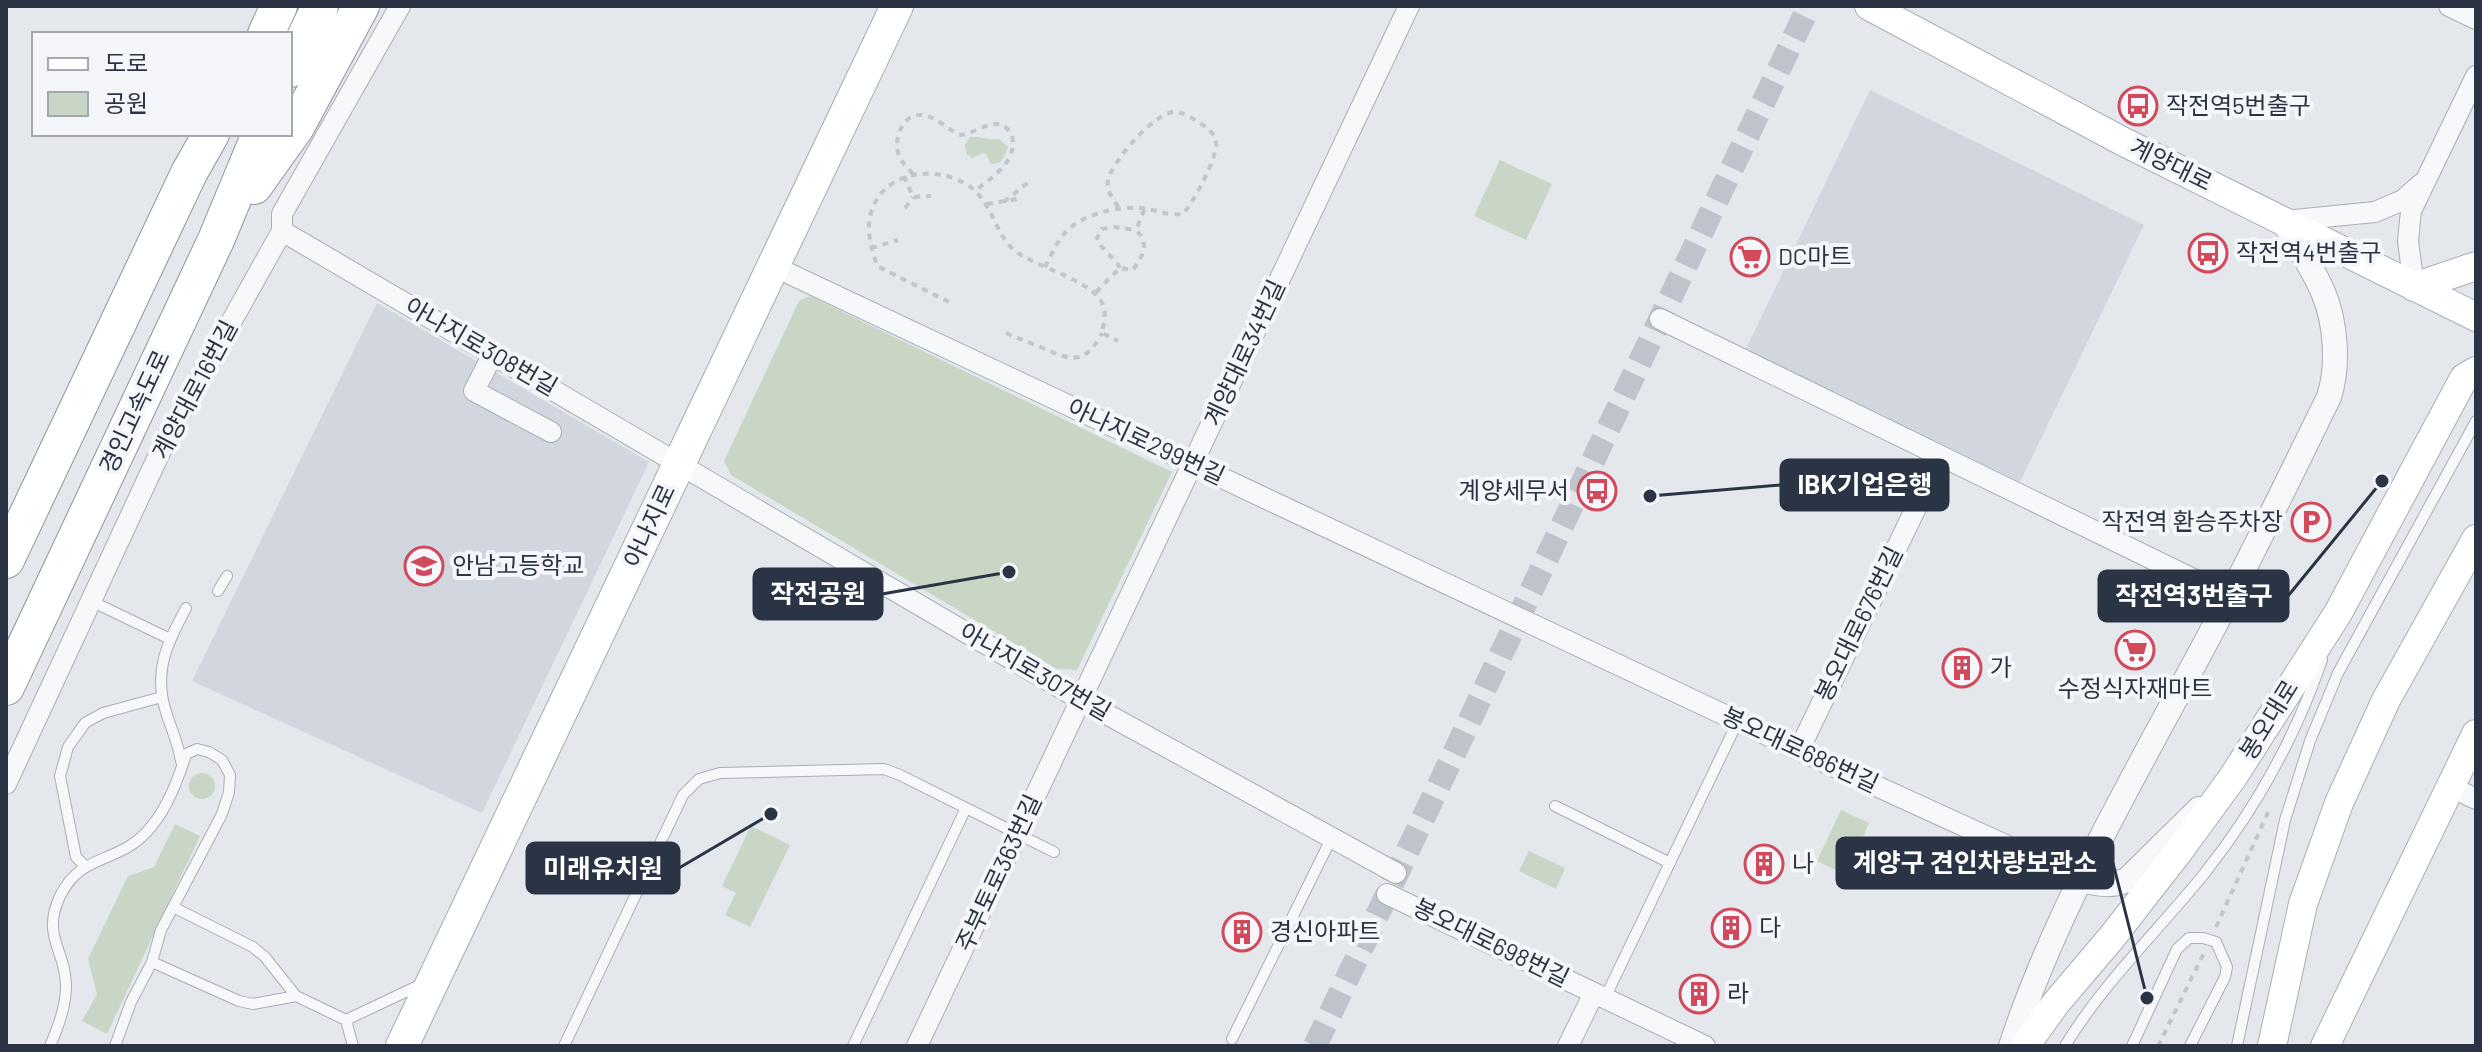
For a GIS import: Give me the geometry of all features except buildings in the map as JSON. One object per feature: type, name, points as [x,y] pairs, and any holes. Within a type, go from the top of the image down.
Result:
[{"type":"highway","points":[[245,32],[255,6]]},
{"type":"highway","points":[[267,32],[279,6]]},
{"type":"highway","points":[[292,65],[320,6]]},
{"type":"highway","points":[[292,133],[361,6]]},
{"type":"highway","points":[[189,173],[203,136]]},
{"type":"highway","points":[[6,560],[189,173],[210,136]]},
{"type":"highway","name":"경인고속도로","points":[[6,687],[216,240],[259,136]]},
{"type":"highway","points":[[216,240],[290,136]]},
{"type":"main road","name":"아나지로","points":[[402,1046],[897,6]]},
{"type":"main road","name":"계양대로","points":[[1869,6],[2122,141],[2476,317]]},
{"type":"main road","points":[[2414,287],[2476,266]]},
{"type":"main road","name":"봉오대로","points":[[2025,1046],[2179,851],[2233,777],[2338,613],[2464,378],[2476,371]]},
{"type":"main road","points":[[2272,1046],[2303,904],[2339,803],[2386,700],[2476,539]]},
{"type":"main road","points":[[2325,1046],[2476,734]]},
{"type":"street","name":"계양대로16번길","points":[[6,784],[168,435],[282,231],[282,214],[400,6]]},
{"type":"street","name":"계양대로34번길","points":[[1081,700],[1409,6]]},
{"type":"street","points":[[2449,6],[2476,19]]},
{"type":"street","points":[[2414,287],[2408,241],[2411,211],[2476,76]]},
{"type":"street","points":[[2011,1046],[2028,993],[2082,880],[2164,717],[2230,597],[2329,397],[2335,379],[2335,342],[2324,293],[2283,221],[2375,212],[2403,200],[2427,179]]},
{"type":"street","name":"아나지로308번길","points":[[282,231],[679,464]]},
{"type":"street","name":"아나지로299번길","points":[[773,266],[1518,618]]},
{"type":"street","points":[[1660,319],[2230,597]]},
{"type":"street","points":[[493,354],[474,391],[551,432]]},
{"type":"street","name":"봉오대로676번길","points":[[1799,750],[1941,456]]},
{"type":"street","name":"아나지로307번길","points":[[679,464],[1081,700],[1396,873]]},
{"type":"street","name":"봉오대로686번길","points":[[1518,618],[2082,880]]},
{"type":"street","name":"주부토로363번길","points":[[917,1046],[1081,700]]},
{"type":"street","points":[[2082,880],[2099,885],[2116,885],[2127,880],[2233,777]]},
{"type":"street","points":[[2449,786],[2476,799]]},
{"type":"street","name":"봉오대로698번길","points":[[1387,894],[1705,1046]]},
{"type":"street","name":"봉오대로698번길","points":[[1568,1046],[1600,995]]},
{"type":"lane","points":[[2237,1046],[2285,820],[2310,741],[2338,673],[2476,421]]},
{"type":"lane","points":[[218,591],[227,576]]},
{"type":"lane","points":[[91,601],[170,639]]},
{"type":"lane","points":[[182,766],[160,685],[170,639],[186,608]]},
{"type":"lane","points":[[2065,1046],[2118,974],[2204,873],[2252,809],[2310,692],[2338,613]]},
{"type":"lane","points":[[86,867],[76,857],[60,776],[68,747],[85,723],[103,713],[162,697]]},
{"type":"lane","points":[[1600,995],[1670,863],[1738,721]]},
{"type":"lane","points":[[50,1046],[62,1015],[66,986],[52,927],[54,911],[62,893],[75,875],[94,861],[130,846],[147,830],[168,801],[186,754],[197,749],[209,752],[222,760],[230,775],[229,792],[222,814],[161,930],[152,962],[131,1002],[115,1046]]},
{"type":"lane","points":[[564,1046],[683,795],[699,779],[720,773],[884,769],[1054,852]]},
{"type":"lane","points":[[1555,806],[1670,863]]},
{"type":"lane","points":[[853,1046],[966,808]]},
{"type":"lane","points":[[1232,1039],[1332,837]]},
{"type":"lane","points":[[173,907],[253,947],[265,957],[296,996],[346,1020],[353,1046]]},
{"type":"lane","points":[[2132,1046],[2177,949],[2189,938],[2203,938],[2216,942],[2227,967],[2225,977],[2190,1046]]},
{"type":"lane","points":[[152,962],[239,1001],[253,1004],[296,996]]},
{"type":"lane","points":[[346,1020],[435,978]]},
{"type":"path","points":[[1045,267],[1065,232],[1081,221],[1119,208],[1145,208],[1168,216],[1183,214],[1192,204],[1215,151],[1216,142],[1212,133],[1188,115],[1172,112],[1158,117],[1120,154],[1108,179],[1111,196],[1119,208]]},
{"type":"path","points":[[913,174],[897,151],[897,139],[905,122],[913,116],[932,117],[961,135],[995,123],[1003,125],[1012,135],[1012,152],[1001,170],[975,191]]},
{"type":"path","points":[[949,302],[877,266],[871,248],[869,223],[874,206],[892,182],[904,176],[940,174],[956,179],[975,191],[987,204],[998,229],[1015,250],[1096,292],[1104,306],[1102,333],[1094,349],[1083,357],[1068,359],[1006,333]]},
{"type":"path","points":[[904,176],[913,197]]},
{"type":"path","points":[[1004,202],[1031,180]]},
{"type":"path","points":[[913,197],[931,196]]},
{"type":"path","points":[[905,208],[913,197]]},
{"type":"path","points":[[987,204],[1017,199]]},
{"type":"path","points":[[1136,230],[1145,208]]},
{"type":"path","points":[[1102,229],[1136,230],[1143,236],[1145,246],[1133,270],[1127,271],[1120,268],[1116,260],[1099,245],[1097,238],[1102,229]]},
{"type":"path","points":[[871,248],[898,240]]},
{"type":"path","points":[[1096,292],[1120,268]]},
{"type":"path","points":[[1102,333],[1118,341]]},
{"type":"path","points":[[2158,1046],[2271,808]]},
{"type":"shaded area","points":[[1870,90],[2144,225],[2020,482],[1746,349]]},
{"type":"shaded area","name":"안남고등학교","points":[[377,303],[649,462],[482,813],[192,681]]},
{"type":"green space","points":[[970,137],[999,139],[1008,147],[999,162],[990,163],[983,153],[972,158],[967,155],[965,145]]},
{"type":"green space","points":[[1500,160],[1552,184],[1526,240],[1474,216]]},
{"type":"green space","points":[[810,296],[1172,472],[1077,670],[1057,669],[731,475],[724,461],[799,301]]},
{"type":"green space","points":[[202,773],[211,777],[215,786],[211,795],[202,799],[193,795],[189,786],[193,777]]},
{"type":"green space","points":[[1841,810],[1869,823],[1846,875],[1817,861]]},
{"type":"green space","points":[[175,824],[200,836],[107,1034],[82,1021],[97,994],[88,959],[128,876],[154,867]]},
{"type":"green space","points":[[751,826],[790,845],[750,927],[725,915],[736,893],[722,886]]},
{"type":"green space","points":[[1529,851],[1565,868],[1556,889],[1519,871]]},
{"type":"tunnel","points":[[1315,1046],[1809,6]]},
{"type":"place","name":"작전역5번출구","points":[[2138,106]]},
{"type":"place","name":"작전역4번출구","points":[[2208,253]]},
{"type":"place","name":"DC마트","points":[[1750,257]]},
{"type":"place","name":"작전역3번출구","points":[[2382,481]]},
{"type":"place","name":"계양세무서","points":[[1597,491]]},
{"type":"place","name":"IBK기업은행","points":[[1650,496]]},
{"type":"place","name":"작전역 환승주차장","points":[[2311,522]]},
{"type":"place","name":"안남고등학교","points":[[424,566]]},
{"type":"place","name":"작전공원","points":[[1009,572]]},
{"type":"place","name":"수정식자재마트","points":[[2135,650]]},
{"type":"place","name":"가","points":[[1962,668]]},
{"type":"place","name":"미래유치원","points":[[771,814]]},
{"type":"place","name":"나","points":[[1764,864]]},
{"type":"place","name":"다","points":[[1731,928]]},
{"type":"place","name":"경신아파트","points":[[1242,932]]},
{"type":"place","name":"라","points":[[1699,994]]},
{"type":"place","name":"계양구 견인차량보관소","points":[[2147,998]]}]
